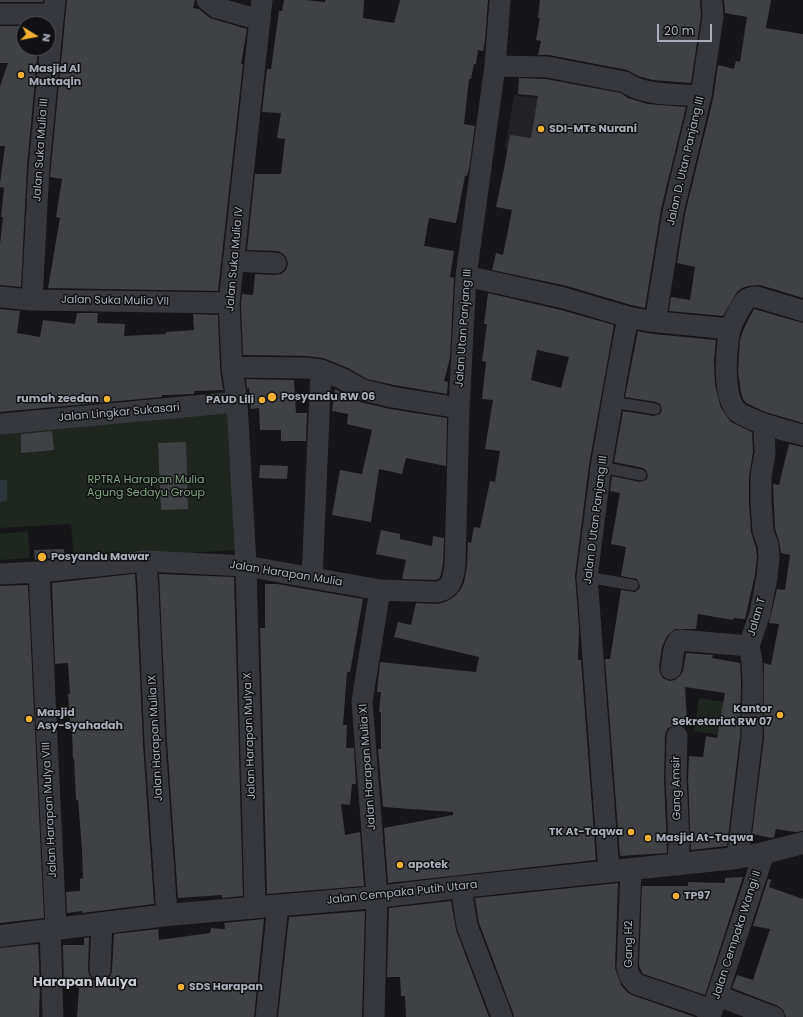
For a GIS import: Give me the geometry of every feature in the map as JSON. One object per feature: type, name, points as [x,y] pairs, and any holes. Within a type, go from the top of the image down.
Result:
[{"type":"street","points":[[207,0],[217,8],[261,10]]},
{"type":"street","name":"Jalan Utan Panjang III","points":[[380,590],[444,591],[450,585],[453,577],[455,565],[459,408],[466,276],[495,66],[500,0]]},
{"type":"street","name":"Jalan D. Utan Panjang III","points":[[654,322],[673,212],[701,96],[713,17],[712,0]]},
{"type":"street","points":[[0,14],[54,7]]},
{"type":"street","name":"Jalan Suka Mulia III","points":[[32,300],[39,167],[54,7]]},
{"type":"street","name":"Jalan Suka Mulia IV","points":[[246,566],[237,402],[232,367],[229,303],[261,10]]},
{"type":"street","points":[[495,66],[546,67],[625,82],[633,88],[647,91],[701,96]]},
{"type":"street","points":[[233,261],[276,263]]},
{"type":"street","points":[[466,276],[564,298],[628,317],[654,322],[730,329]]},
{"type":"street","name":"Jalan Suka Mulia VII","points":[[0,297],[32,300],[229,303]]},
{"type":"street","points":[[803,311],[757,297],[749,298],[741,307],[730,329],[727,359],[728,392],[732,405],[738,412],[764,425],[803,435]]},
{"type":"street","name":"Jalan D Utan Panjang III","points":[[609,872],[587,577],[601,467],[628,317]]},
{"type":"street","points":[[232,367],[306,368],[321,370],[343,379],[363,390],[392,397],[459,408]]},
{"type":"street","points":[[312,578],[321,370]]},
{"type":"street","name":"Jalan Lingkar Sukasari","points":[[0,424],[237,402]]},
{"type":"street","name":"Jalan T","points":[[736,858],[739,846],[752,737],[753,682],[752,662],[749,646],[760,613],[769,557],[768,545],[763,531],[761,503],[761,476],[765,453],[764,425]]},
{"type":"street","name":"Jalan Harapan Mulia","points":[[0,574],[39,572],[146,561],[246,566],[380,590]]},
{"type":"street","name":"Jalan Harapan Mulia IX","points":[[146,561],[155,743],[167,915]]},
{"type":"street","name":"Jalan Harapan Mulya X","points":[[246,566],[255,907]]},
{"type":"street","name":"Jalan Harapan Mulya VIII","points":[[39,572],[53,929],[53,1017]]},
{"type":"street","name":"Jalan Harapan Mulia XI","points":[[374,1017],[377,897],[362,701],[380,590]]},
{"type":"street","points":[[671,669],[674,649],[679,640],[749,646]]},
{"type":"street","name":"Gang Amsir","points":[[677,736],[676,778],[679,843],[678,864]]},
{"type":"street","name":"Jalan Cempaka Putih Utara","points":[[0,936],[167,915],[377,897],[736,858],[764,853],[803,843]]},
{"type":"street","name":"Jalan Cempaka Wangi II","points":[[713,1008],[764,853]]},
{"type":"street","name":"Gang H2","points":[[631,869],[627,968],[630,977],[636,984],[698,1005],[774,1017]]},
{"type":"street","points":[[461,887],[467,926],[502,1017]]},
{"type":"street","points":[[266,1017],[278,905]]},
{"type":"street","points":[[100,970],[102,923]]},
{"type":"lane","points":[[612,402],[655,409]]},
{"type":"lane","points":[[601,467],[641,475]]},
{"type":"lane","points":[[587,577],[633,585]]},
{"type":"shaded area","name":"SDI-MTs Nurani","points":[[514,95],[558,101],[557,156],[505,148]]},
{"type":"shaded area","points":[[0,480],[7,480],[7,501],[0,502]]},
{"type":"green space","name":"RPTRA Harapan Mulia Agung Sedayu Group","points":[[231,411],[238,550],[74,560],[71,524],[0,528],[0,429]]},
{"type":"green space","points":[[28,531],[30,558],[0,560],[0,534]]},
{"type":"green space","points":[[699,698],[749,706],[744,739],[694,731]]},
{"type":"building","points":[[0,0],[43,0],[43,2],[0,2]]},
{"type":"building","points":[[67,0],[195,0],[193,8],[199,9],[210,18],[247,29],[241,64],[243,64],[218,291],[48,288],[60,218],[56,217],[62,179],[50,177]]},
{"type":"building","points":[[284,0],[325,2],[325,0],[364,0],[363,18],[394,23],[400,0],[488,0],[483,51],[478,50],[476,64],[474,64],[471,79],[469,79],[464,124],[475,126],[469,169],[467,176],[465,176],[456,223],[429,218],[424,246],[454,251],[450,277],[454,278],[450,358],[444,381],[448,382],[447,394],[367,379],[348,368],[323,358],[306,356],[243,355],[242,294],[253,295],[255,274],[281,274],[286,270],[288,264],[286,257],[277,251],[247,250],[255,174],[281,174],[285,139],[277,138],[281,113],[262,112],[267,69],[271,69],[279,11],[282,11]]},
{"type":"building","points":[[540,0],[700,0],[701,16],[691,83],[653,80],[638,76],[627,70],[549,55],[538,55],[541,41],[536,40],[540,18],[538,18]]},
{"type":"building","points":[[724,0],[771,0],[766,28],[803,34],[803,298],[760,285],[748,286],[737,292],[723,316],[669,311],[671,297],[690,300],[695,267],[677,263],[685,214],[713,99],[718,65],[734,69],[736,61],[740,62],[747,17],[725,13]]},
{"type":"building","points":[[0,26],[16,26],[16,56],[37,56],[27,166],[21,287],[0,285],[0,244],[3,217],[1,217],[4,188],[0,187],[0,183],[5,146],[0,146],[0,86],[8,63],[0,63]]},
{"type":"building","points":[[519,78],[546,79],[621,93],[628,98],[648,104],[686,107],[661,209],[645,308],[567,286],[492,270],[496,253],[503,255],[512,210],[496,207],[510,135],[531,138],[538,96],[518,94]]},
{"type":"building","points":[[488,293],[561,310],[614,325],[589,465],[575,576],[579,627],[578,660],[581,660],[596,860],[388,883],[384,828],[453,815],[453,812],[383,807],[378,749],[381,749],[381,712],[379,712],[381,692],[377,692],[380,662],[476,672],[479,657],[394,637],[398,622],[411,625],[416,603],[437,604],[445,602],[454,597],[461,589],[467,567],[468,542],[471,543],[474,527],[480,528],[490,481],[495,482],[500,451],[485,449],[493,400],[482,399],[486,362],[482,361],[487,324],[484,324]],"holes":[[[537,350],[569,357],[561,388],[531,380]]]},
{"type":"building","points":[[0,309],[20,311],[17,333],[40,337],[43,320],[75,324],[77,313],[98,313],[97,323],[125,324],[124,336],[166,334],[166,332],[194,330],[193,314],[218,315],[220,368],[223,390],[194,391],[194,394],[162,395],[162,397],[0,412]]},
{"type":"building","points":[[754,309],[803,323],[803,423],[765,412],[746,403],[743,399],[738,372],[740,340],[744,328]]},
{"type":"building","points":[[638,331],[653,334],[716,340],[714,360],[715,385],[721,408],[731,422],[752,432],[753,452],[749,476],[749,504],[751,532],[757,557],[755,575],[745,619],[733,618],[733,620],[698,614],[696,629],[675,629],[667,636],[662,647],[659,667],[663,678],[669,681],[675,680],[680,676],[683,671],[686,653],[713,655],[712,658],[740,663],[740,736],[727,846],[691,850],[688,778],[689,756],[703,757],[706,736],[717,738],[725,693],[685,687],[687,722],[674,723],[674,725],[667,729],[665,736],[664,779],[667,853],[620,856],[605,659],[610,659],[621,590],[635,592],[640,586],[637,579],[621,576],[626,547],[611,544],[620,493],[610,491],[612,476],[640,482],[646,480],[648,476],[646,470],[643,468],[614,462],[623,411],[654,416],[660,414],[662,410],[660,404],[656,402],[625,397]]},
{"type":"building","points":[[246,379],[294,380],[296,413],[307,413],[306,441],[281,441],[281,430],[260,430],[259,408],[251,409],[249,388],[247,389]]},
{"type":"building","points":[[335,389],[360,402],[390,409],[447,418],[446,466],[406,458],[402,474],[379,469],[371,522],[332,515],[340,470],[362,474],[372,430],[347,424],[348,414],[332,411]]},
{"type":"building","points":[[52,431],[54,450],[21,453],[21,434]]},
{"type":"building","points":[[186,442],[188,509],[161,510],[158,443]]},
{"type":"building","points":[[789,444],[803,447],[803,831],[795,832],[776,829],[774,837],[772,838],[752,834],[764,738],[764,663],[771,665],[779,624],[769,623],[777,589],[785,590],[790,555],[781,553],[775,529],[773,484],[779,485]]},
{"type":"building","points":[[260,465],[288,466],[287,479],[259,478]]},
{"type":"building","points":[[381,530],[400,534],[400,539],[432,546],[433,536],[444,538],[443,564],[440,578],[436,580],[402,579],[406,560],[376,554]]},
{"type":"building","points":[[64,549],[65,557],[35,560],[34,550]]},
{"type":"building","points":[[135,574],[143,744],[154,904],[82,913],[82,911],[67,913],[66,892],[80,891],[80,879],[83,878],[82,849],[78,800],[76,800],[68,694],[70,694],[68,663],[55,664],[52,583]]},
{"type":"building","points":[[159,574],[234,577],[243,896],[222,898],[222,895],[178,898],[167,742]]},
{"type":"building","points":[[265,584],[277,584],[363,599],[350,672],[347,672],[343,725],[347,725],[346,748],[354,748],[356,784],[352,784],[350,805],[341,804],[345,835],[360,832],[364,886],[267,894],[260,628],[265,628]]},
{"type":"building","points":[[28,585],[44,918],[0,923],[0,586]]},
{"type":"building","points":[[743,877],[705,995],[643,974],[639,966],[642,886],[688,886],[688,882],[725,883],[725,878]]},
{"type":"building","points":[[768,879],[771,880],[769,887],[803,899],[803,1017],[786,1017],[783,1010],[778,1006],[732,988],[737,975],[753,980],[770,929],[753,926]]},
{"type":"building","points":[[618,883],[615,968],[621,985],[632,995],[695,1017],[514,1017],[479,923],[475,898]]},
{"type":"building","points":[[451,901],[456,930],[489,1017],[406,1017],[405,996],[401,996],[400,977],[387,977],[389,908]]},
{"type":"building","points":[[365,911],[362,1017],[278,1017],[289,917]]},
{"type":"building","points":[[264,919],[254,1017],[77,1017],[79,988],[76,988],[76,983],[64,983],[63,945],[84,945],[84,938],[89,937],[89,975],[93,980],[100,982],[105,981],[110,977],[112,971],[114,934],[158,929],[159,940],[210,933],[211,928],[225,929],[224,923]]},
{"type":"building","points":[[38,944],[40,984],[39,1017],[0,1017],[0,948]]},
{"type":"place","name":"Masjid Al Muttaqin","points":[[21,75]]},
{"type":"place","name":"SDI-MTs Nurani","points":[[541,129]]},
{"type":"place","name":"Posyandu RW 06","points":[[272,397]]},
{"type":"place","name":"rumah zeedan","points":[[107,399]]},
{"type":"place","name":"PAUD Lili","points":[[262,400]]},
{"type":"place","name":"Posyandu Mawar","points":[[42,557]]},
{"type":"place","name":"Kantor Sekretariat RW 07","points":[[780,715]]},
{"type":"place","name":"Masjid Asy-Syahadah","points":[[29,719]]},
{"type":"place","name":"TK At-Taqwa","points":[[631,832]]},
{"type":"place","name":"Masjid At-Taqwa","points":[[648,838]]},
{"type":"place","name":"apotek","points":[[400,865]]},
{"type":"place","name":"TP97","points":[[676,896]]},
{"type":"place","name":"SDS Harapan","points":[[181,987]]},
{"type":"district","name":"Harapan Mulya","points":[[85,983]]}]
